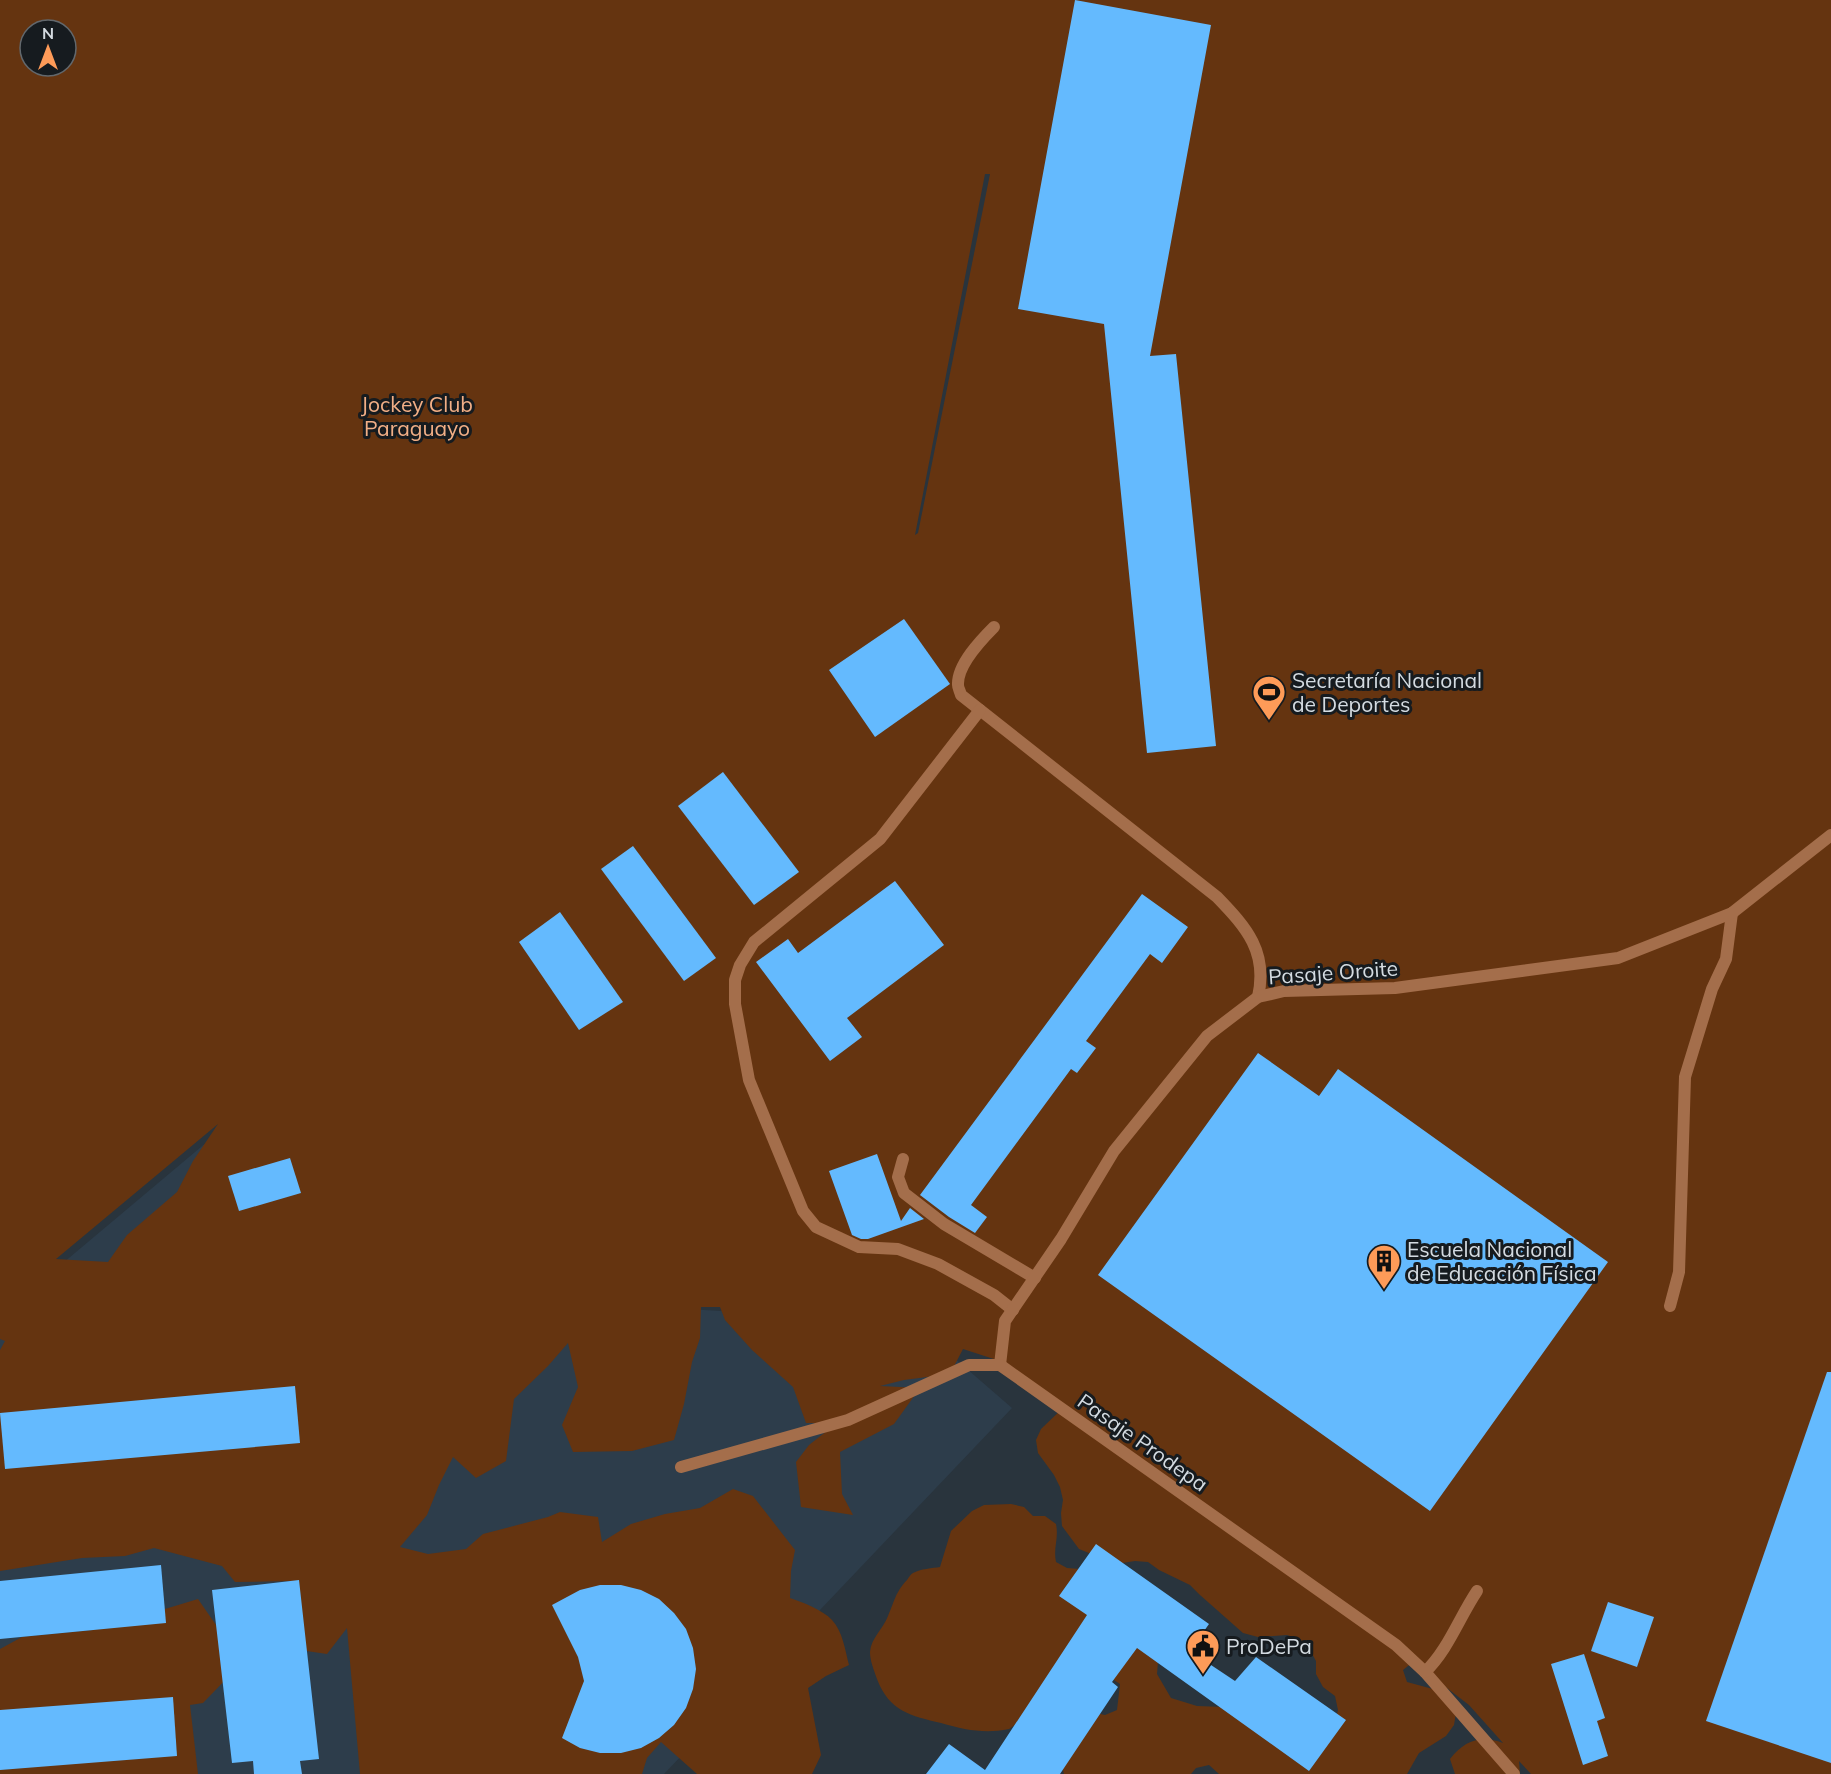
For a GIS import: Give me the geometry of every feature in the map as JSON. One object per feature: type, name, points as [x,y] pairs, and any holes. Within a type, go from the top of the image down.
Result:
[{"type":"lane","points":[[994,627],[962,668],[958,685],[961,695],[1217,897],[1237,918],[1255,945],[1261,968],[1258,997]]},
{"type":"lane","points":[[980,710],[880,839],[754,942],[740,965],[735,980],[735,1004],[749,1080],[803,1211],[816,1227],[859,1247],[898,1249],[938,1264],[994,1295],[1013,1310]]},
{"type":"lane","name":"Pasaje Oroite","points":[[1000,1365],[1005,1321],[1061,1239],[1114,1151],[1208,1036],[1258,997],[1284,991],[1395,988],[1618,958],[1732,913],[1831,835]]},
{"type":"lane","points":[[1670,1306],[1679,1272],[1685,1077],[1712,989],[1726,959],[1732,913]]},
{"type":"lane","points":[[903,1159],[898,1178],[904,1193],[944,1224],[1035,1278]]},
{"type":"lane","points":[[681,1467],[848,1420],[969,1365],[1000,1365]]},
{"type":"lane","name":"Pasaje Prodepa","points":[[1000,1365],[1396,1645],[1425,1672],[1514,1774]]},
{"type":"lane","points":[[1425,1672],[1438,1660],[1463,1611],[1477,1591]]},
{"type":"shaded area","points":[[340,1030],[688,1309],[914,1323],[1012,1408],[664,1774],[0,1774],[0,1316]]},
{"type":"green space","name":"Jockey Club Paraguayo","points":[[0,0],[1831,0],[1831,1774],[1531,1774],[1519,1761],[1520,1774],[1455,1774],[1450,1759],[1468,1743],[1488,1739],[1503,1743],[1469,1705],[1413,1662],[1403,1670],[1407,1682],[1444,1692],[1456,1713],[1454,1725],[1446,1736],[1419,1753],[1407,1774],[1219,1774],[1209,1765],[1196,1768],[1191,1774],[1064,1774],[1057,1746],[1080,1710],[1105,1715],[1117,1710],[1120,1684],[1097,1669],[1009,1729],[983,1731],[967,1729],[911,1714],[895,1705],[882,1690],[871,1659],[870,1652],[873,1642],[886,1621],[898,1593],[911,1575],[940,1567],[951,1531],[972,1511],[984,1505],[1011,1504],[1024,1507],[1033,1516],[1045,1516],[1056,1524],[1056,1562],[1067,1568],[1080,1569],[1159,1648],[1157,1674],[1171,1698],[1197,1706],[1223,1707],[1335,1723],[1338,1710],[1335,1696],[1323,1687],[1316,1674],[1316,1661],[1300,1639],[1287,1635],[1258,1637],[1243,1633],[1190,1585],[1148,1562],[1135,1561],[1116,1564],[1079,1549],[1062,1526],[1063,1500],[1060,1487],[1038,1453],[1036,1440],[1041,1429],[1065,1406],[1006,1363],[963,1349],[950,1374],[904,1380],[880,1386],[920,1388],[894,1424],[840,1452],[842,1494],[853,1515],[801,1507],[796,1462],[809,1445],[837,1423],[806,1423],[793,1387],[752,1350],[725,1320],[720,1307],[701,1307],[700,1338],[692,1362],[674,1440],[632,1451],[573,1452],[562,1425],[578,1387],[568,1343],[514,1399],[506,1461],[476,1478],[453,1457],[427,1515],[400,1547],[428,1554],[466,1549],[483,1534],[560,1512],[598,1517],[602,1542],[631,1524],[665,1514],[700,1508],[733,1489],[753,1496],[795,1550],[791,1571],[790,1598],[818,1610],[832,1620],[841,1636],[849,1665],[808,1688],[821,1755],[812,1774],[697,1774],[661,1742],[647,1758],[642,1774],[360,1774],[347,1628],[327,1654],[279,1647],[291,1581],[235,1582],[222,1566],[154,1548],[125,1556],[82,1558],[0,1571],[0,1350],[5,1341],[0,1339]],"holes":[[[985,174],[990,174],[918,533],[915,535]],[[218,1124],[193,1161],[177,1192],[127,1235],[108,1262],[56,1259]]]},
{"type":"green space","points":[[198,1599],[216,1625],[232,1673],[203,1703],[190,1705],[198,1774],[0,1774],[0,1649],[22,1637],[93,1630],[117,1611],[165,1609]]},
{"type":"building","points":[[1075,0],[1211,25],[1150,356],[1176,354],[1216,746],[1147,753],[1104,324],[1018,309]]},
{"type":"building","points":[[904,619],[950,684],[875,737],[829,670]]},
{"type":"building","points":[[723,772],[799,872],[754,905],[678,806]]},
{"type":"building","points":[[633,846],[716,958],[684,981],[601,869]]},
{"type":"building","points":[[895,881],[944,945],[847,1018],[862,1037],[830,1061],[756,962],[788,939],[798,953]]},
{"type":"building","points":[[1142,894],[1188,927],[1162,963],[1150,954],[1086,1041],[1096,1048],[1077,1073],[1071,1069],[971,1205],[987,1217],[975,1233],[920,1195]]},
{"type":"building","points":[[560,912],[623,1002],[579,1030],[519,942]]},
{"type":"building","name":"Escuela Nacional de Educación Física","points":[[1258,1053],[1319,1096],[1338,1069],[1608,1262],[1430,1511],[1098,1275]]},
{"type":"building","points":[[877,1154],[901,1221],[910,1208],[924,1219],[868,1239],[861,1239],[852,1235],[829,1171]]},
{"type":"building","points":[[290,1158],[301,1193],[239,1211],[228,1176]]},
{"type":"building","points":[[1827,1372],[1831,1372],[1831,1763],[1706,1721]]},
{"type":"building","points":[[295,1386],[300,1443],[5,1469],[0,1413]]},
{"type":"building","points":[[1096,1544],[1209,1624],[1190,1651],[1235,1681],[1256,1657],[1346,1720],[1309,1771],[1137,1648],[1112,1682],[1118,1687],[1060,1774],[926,1774],[949,1744],[985,1770],[1087,1615],[1059,1596]]},
{"type":"building","points":[[161,1565],[166,1623],[0,1639],[0,1581]]},
{"type":"building","points":[[299,1580],[319,1759],[300,1761],[302,1774],[254,1774],[253,1761],[232,1763],[212,1590]]},
{"type":"building","points":[[600,1585],[621,1585],[641,1590],[659,1599],[686,1629],[693,1648],[696,1669],[693,1689],[686,1708],[674,1725],[659,1738],[641,1748],[621,1753],[600,1753],[580,1748],[562,1738],[584,1681],[578,1657],[552,1605],[580,1590]]},
{"type":"building","points":[[1608,1602],[1654,1617],[1637,1667],[1591,1651]]},
{"type":"building","points":[[1584,1654],[1605,1718],[1597,1721],[1608,1756],[1583,1765],[1551,1664]]},
{"type":"building","points":[[173,1697],[177,1756],[0,1770],[0,1710]]},
{"type":"place","name":"Secretaría Nacional de Deportes","points":[[1269,721]]},
{"type":"place","name":"Escuela Nacional de Educación Física","points":[[1384,1290]]},
{"type":"place","name":"ProDePa","points":[[1203,1675]]}]
